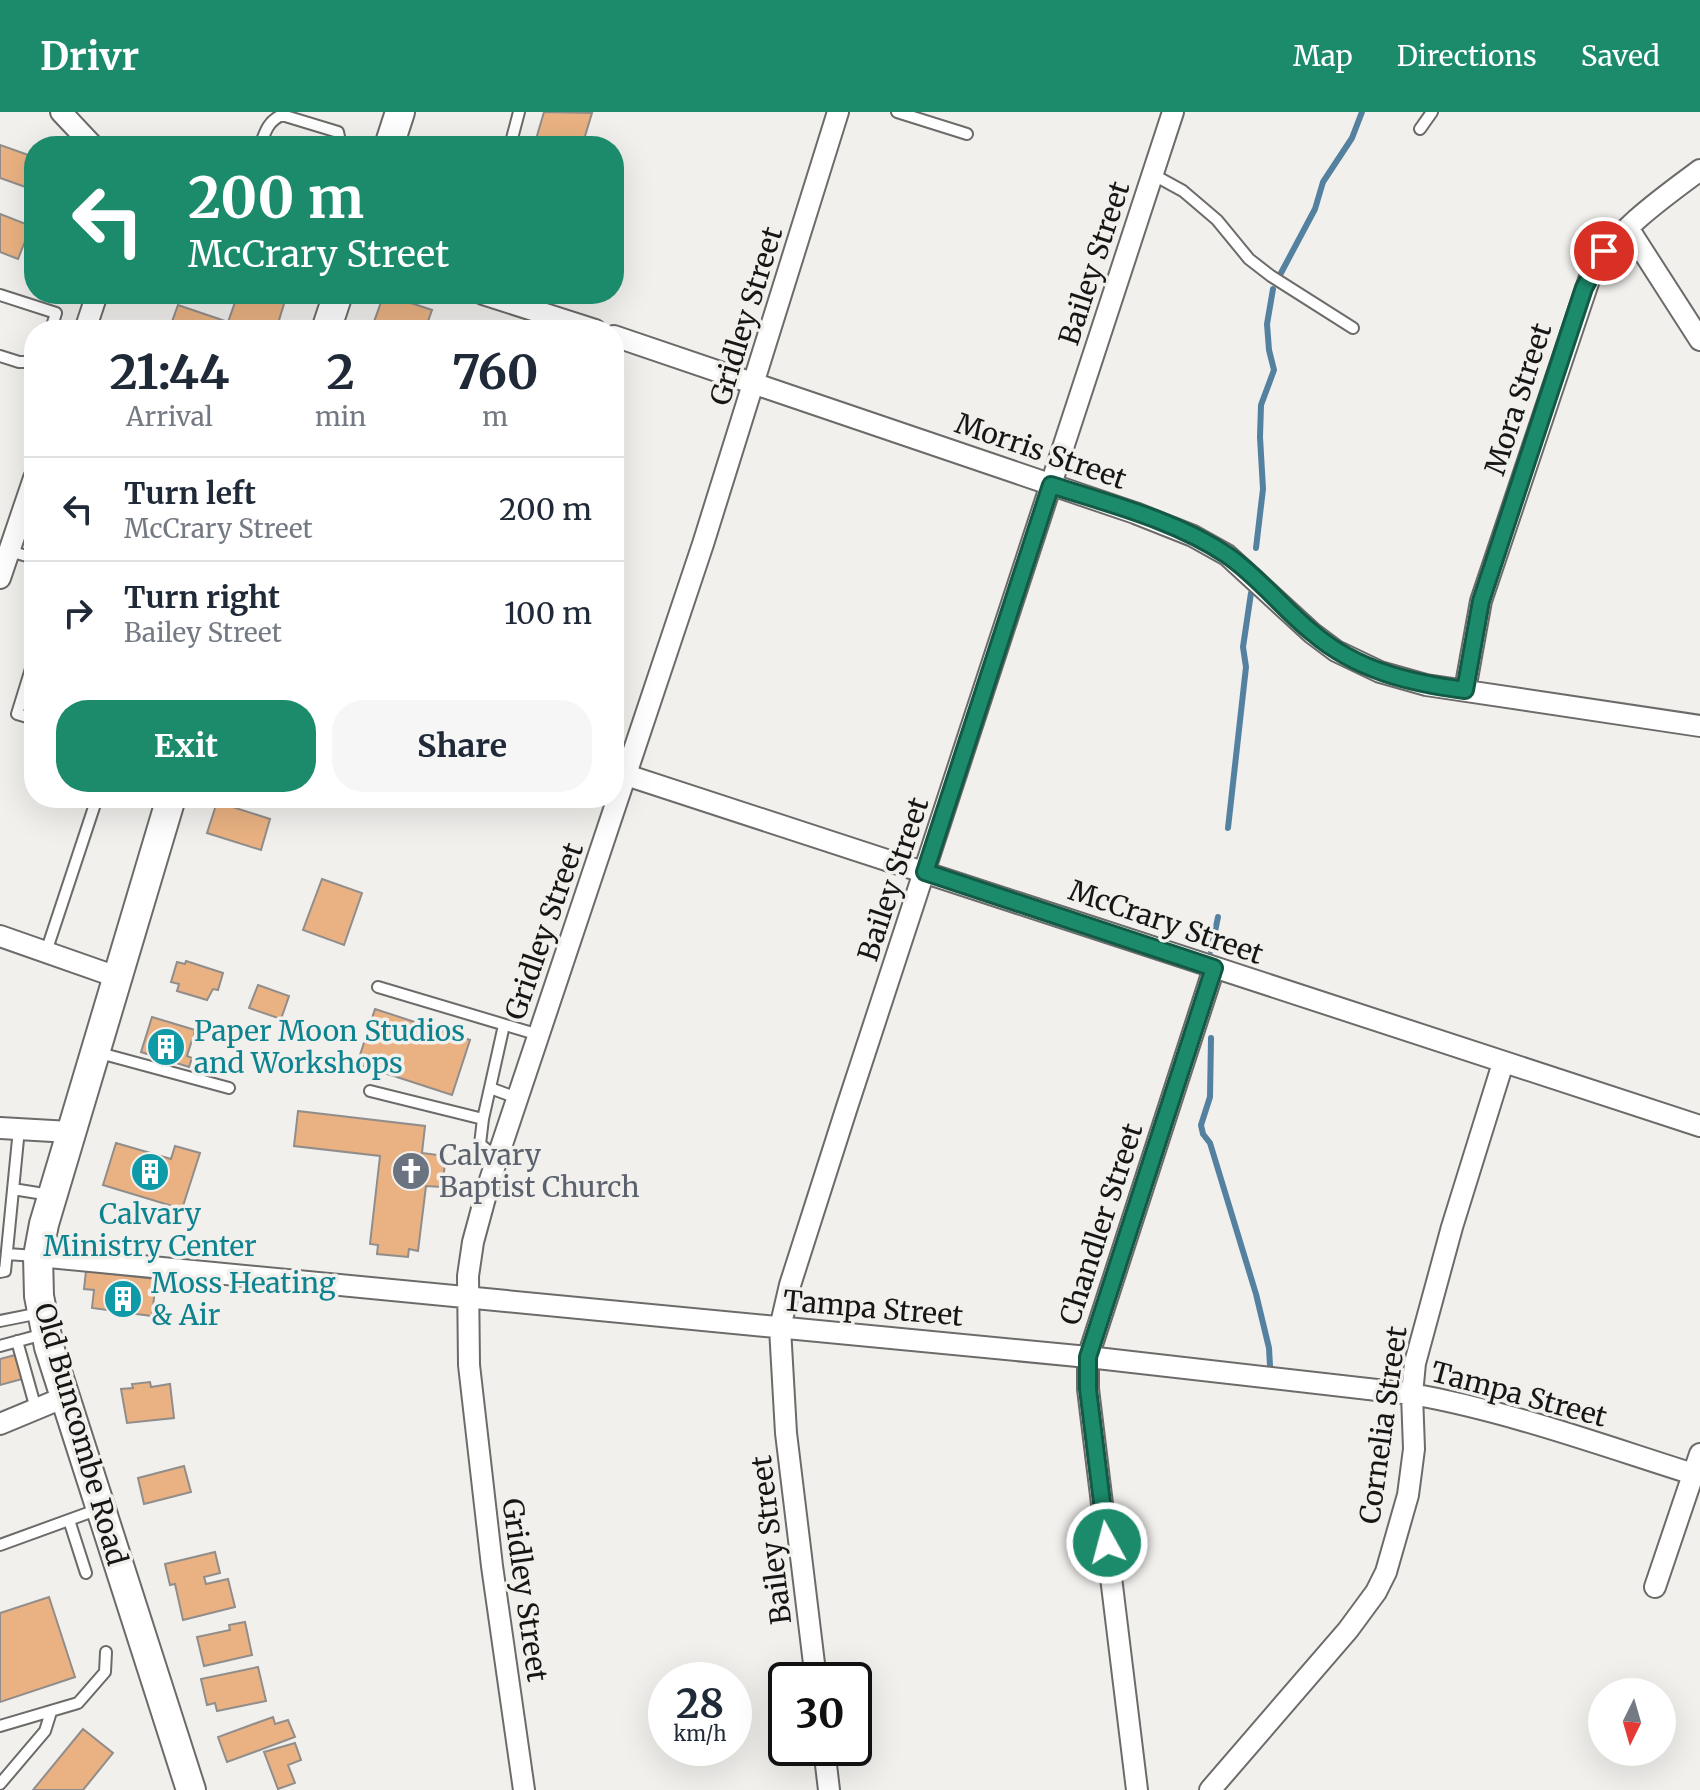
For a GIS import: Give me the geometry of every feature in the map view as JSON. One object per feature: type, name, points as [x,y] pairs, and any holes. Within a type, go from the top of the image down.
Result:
[{"type":"street","points":[[61,112],[84,136]]},
{"type":"street","points":[[392,136],[400,112]]},
{"type":"street","name":"Gridley Street","points":[[624,759],[755,384],[838,112]]},
{"type":"street","name":"Bailey Street","points":[[814,1662],[786,1433],[780,1328],[795,1270],[1173,112]]},
{"type":"street","name":"Mora Street","points":[[1465,690],[1481,601],[1584,288],[1604,251],[1700,170]]},
{"type":"street","points":[[1628,228],[1700,340]]},
{"type":"street","points":[[527,304],[569,320]]},
{"type":"street","name":"Morris Street","points":[[624,339],[1193,536],[1227,555],[1312,633],[1351,659],[1410,681],[1700,726]]},
{"type":"street","points":[[0,578],[24,507]]},
{"type":"street","name":"McCrary Street","points":[[624,775],[1700,1126]]},
{"type":"street","name":"Old Buncombe Road","points":[[168,808],[52,1195],[38,1256],[40,1350],[65,1397],[191,1790]]},
{"type":"street","name":"Gridley Street","points":[[524,1790],[472,1401],[467,1297],[473,1242],[497,1158],[539,1035],[608,808]]},
{"type":"street","points":[[0,936],[117,977]]},
{"type":"street","name":"Chandler Street","points":[[1137,1790],[1088,1389],[1088,1357],[1214,968]]},
{"type":"street","name":"Cornelia Street","points":[[1210,1790],[1348,1630],[1376,1592],[1393,1551],[1408,1495],[1414,1449],[1412,1394],[1415,1363],[1503,1063]]},
{"type":"street","points":[[10,1128],[70,1132]]},
{"type":"street","name":"Tampa Street","points":[[38,1256],[1088,1357],[1412,1394],[1696,1464]]},
{"type":"street","points":[[0,1424],[65,1397]]},
{"type":"street","points":[[1655,1587],[1696,1464]]},
{"type":"street","points":[[826,1766],[829,1790]]},
{"type":"lane","points":[[513,136],[519,112]]},
{"type":"lane","points":[[897,112],[967,134]]},
{"type":"lane","points":[[1420,129],[1432,112]]},
{"type":"lane","points":[[264,136],[274,118],[282,115],[338,132],[339,136]]},
{"type":"lane","points":[[1152,174],[1183,191],[1206,210],[1249,259],[1271,276],[1353,328]]},
{"type":"lane","points":[[0,295],[24,303]]},
{"type":"lane","points":[[28,304],[56,313],[56,320]]},
{"type":"lane","points":[[0,356],[24,361]]},
{"type":"lane","points":[[9,551],[24,555]]},
{"type":"lane","points":[[24,691],[17,714],[24,716]]},
{"type":"lane","points":[[46,952],[94,808]]},
{"type":"lane","points":[[378,987],[539,1035]]},
{"type":"lane","points":[[497,1158],[480,1144],[504,1025]]},
{"type":"lane","points":[[94,1051],[229,1088]]},
{"type":"lane","points":[[490,1088],[517,1098]]},
{"type":"lane","points":[[370,1091],[483,1119]]},
{"type":"lane","points":[[0,1272],[5,1271],[13,1189],[10,1128]]},
{"type":"lane","points":[[13,1189],[52,1195]]},
{"type":"lane","points":[[7,1254],[38,1256]]},
{"type":"lane","points":[[0,1321],[40,1350]]},
{"type":"lane","points":[[0,1346],[17,1341],[40,1350]]},
{"type":"lane","points":[[17,1341],[40,1350]]},
{"type":"lane","points":[[36,1409],[40,1350]]},
{"type":"lane","points":[[0,1545],[101,1508]]},
{"type":"lane","points":[[69,1520],[86,1573]]},
{"type":"lane","points":[[0,1726],[78,1703],[105,1672],[106,1652]]},
{"type":"lane","points":[[0,1784],[45,1731],[51,1712]]},
{"type":"building","points":[[544,112],[592,113],[585,136],[537,136]]},
{"type":"building","points":[[0,145],[24,153],[24,186],[0,178]]},
{"type":"building","points":[[0,214],[24,223],[24,244],[18,259],[0,252]]},
{"type":"building","points":[[234,304],[284,304],[279,320],[229,320]]},
{"type":"building","points":[[380,304],[414,304],[432,310],[428,320],[375,320]]},
{"type":"building","points":[[178,305],[222,320],[173,320]]},
{"type":"building","points":[[215,808],[236,808],[270,819],[261,850],[207,833]]},
{"type":"building","points":[[322,879],[362,893],[344,945],[303,930]]},
{"type":"building","points":[[186,961],[223,973],[218,990],[213,989],[207,1000],[177,991],[179,984],[171,982],[177,962],[185,964]]},
{"type":"building","points":[[258,985],[289,996],[281,1019],[249,1008]]},
{"type":"building","points":[[375,1009],[470,1040],[452,1095],[357,1064]]},
{"type":"building","name":"Paper Moon Studios and Workshops","points":[[152,1017],[195,1030],[194,1034],[198,1036],[196,1042],[192,1040],[187,1056],[192,1058],[189,1067],[141,1052]]},
{"type":"building","name":"Calvary Baptist Church","points":[[298,1111],[425,1126],[422,1153],[446,1156],[442,1187],[426,1186],[418,1251],[409,1249],[408,1257],[377,1254],[378,1245],[370,1244],[380,1156],[294,1146]]},
{"type":"building","name":"Calvary Ministry Center","points":[[116,1143],[171,1159],[175,1146],[200,1153],[182,1209],[103,1185]]},
{"type":"building","name":"Moss Heating & Air","points":[[86,1271],[156,1279],[152,1316],[92,1308],[94,1290],[84,1289]]},
{"type":"building","points":[[15,1355],[22,1379],[0,1385],[0,1359]]},
{"type":"building","points":[[150,1382],[151,1387],[170,1384],[174,1418],[127,1423],[121,1389]]},
{"type":"building","points":[[184,1466],[191,1492],[144,1504],[138,1478]]},
{"type":"building","points":[[215,1552],[220,1573],[204,1577],[206,1584],[228,1579],[235,1607],[183,1620],[175,1584],[170,1585],[165,1564]]},
{"type":"building","points":[[49,1597],[75,1677],[0,1702],[0,1613]]},
{"type":"building","points":[[245,1622],[252,1655],[204,1666],[197,1637],[230,1630],[229,1625]]},
{"type":"building","points":[[258,1667],[266,1701],[217,1711],[215,1703],[207,1705],[201,1679]]},
{"type":"building","points":[[273,1717],[275,1724],[288,1720],[295,1737],[227,1762],[218,1737]]},
{"type":"building","points":[[83,1729],[113,1753],[83,1790],[33,1790]]},
{"type":"building","points":[[295,1743],[301,1760],[288,1765],[295,1783],[278,1789],[264,1752]]},
{"type":"waterway","points":[[1281,273],[1315,209],[1323,182],[1352,138],[1362,112]]},
{"type":"waterway","points":[[1256,548],[1263,489],[1261,405],[1274,370],[1267,324],[1273,289]]},
{"type":"waterway","points":[[1228,828],[1246,667],[1243,647],[1251,593]]},
{"type":"waterway","points":[[1211,951],[1218,917]]},
{"type":"waterway","points":[[1211,1038],[1210,1097],[1201,1125],[1210,1143],[1256,1294],[1269,1348],[1270,1366]]},
{"type":"place","name":"Paper Moon Studios and Workshops","points":[[166,1047]]},
{"type":"place","name":"Calvary Baptist Church","points":[[411,1171]]},
{"type":"place","name":"Calvary Ministry Center","points":[[150,1172]]},
{"type":"place","name":"Moss Heating & Air","points":[[123,1299]]},
{"type":"route","points":[[1107,1543],[1088,1389],[1088,1357],[1214,968],[925,872],[1051,485],[1135,513],[1210,545],[1245,570],[1312,633],[1351,659],[1410,681],[1465,690],[1481,601],[1584,288],[1604,251]]}]
